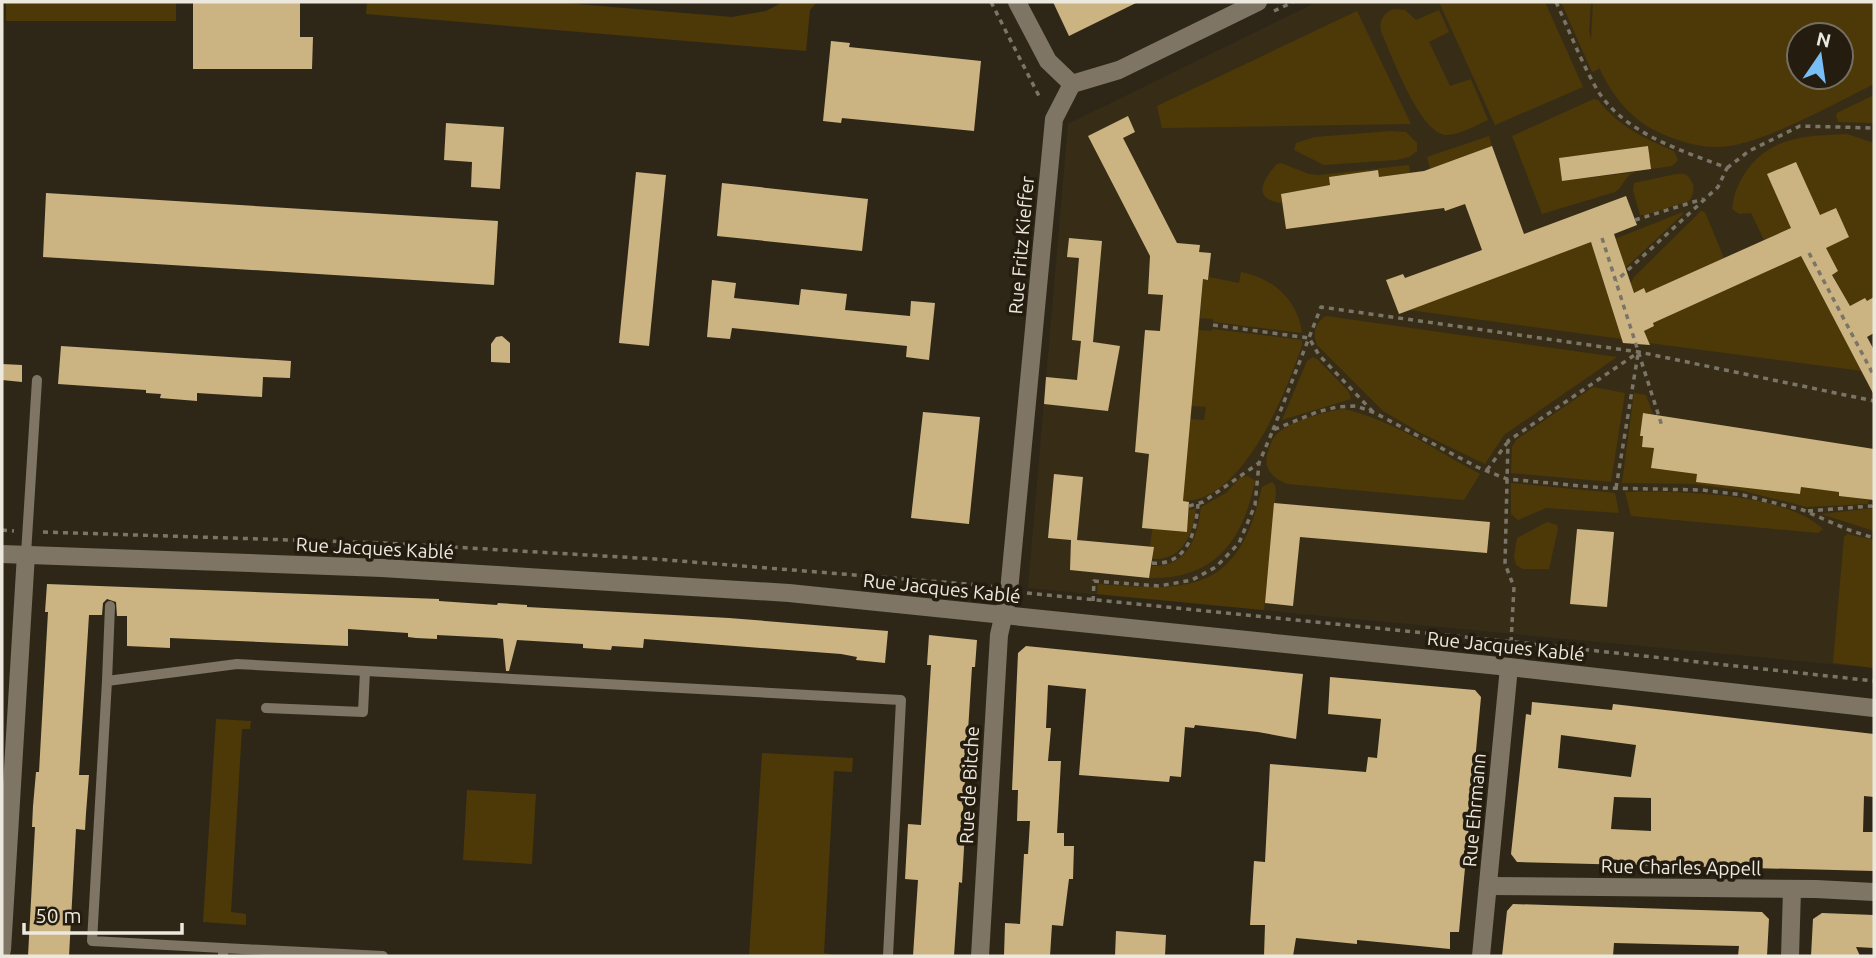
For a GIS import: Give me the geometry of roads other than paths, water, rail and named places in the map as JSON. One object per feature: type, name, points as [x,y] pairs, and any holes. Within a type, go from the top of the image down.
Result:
[{"type":"street","points":[[1017,2],[1048,61],[1072,84],[1119,70],[1258,2]]},
{"type":"street","name":"Rue Fritz Kieffer","points":[[1003,616],[1009,591],[1054,119],[1072,84]]},
{"type":"street","name":"Rue Jacques Kablé","points":[[2,554],[382,568],[775,592],[1509,667],[1874,708]]},
{"type":"street","points":[[2,950],[6,806],[26,554]]},
{"type":"street","name":"Rue de Bitche","points":[[980,956],[999,635],[1003,616]]},
{"type":"street","name":"Rue Ehrmann","points":[[1481,956],[1509,667]]},
{"type":"street","name":"Rue Charles Appell","points":[[1488,886],[1874,892]]},
{"type":"street","points":[[1790,956],[1792,890]]},
{"type":"lane","points":[[26,554],[37,380]]},
{"type":"lane","points":[[110,606],[92,941],[223,952],[383,956]]},
{"type":"lane","points":[[107,681],[237,664],[901,699],[888,956]]},
{"type":"lane","points":[[266,708],[363,712],[365,671]]}]
